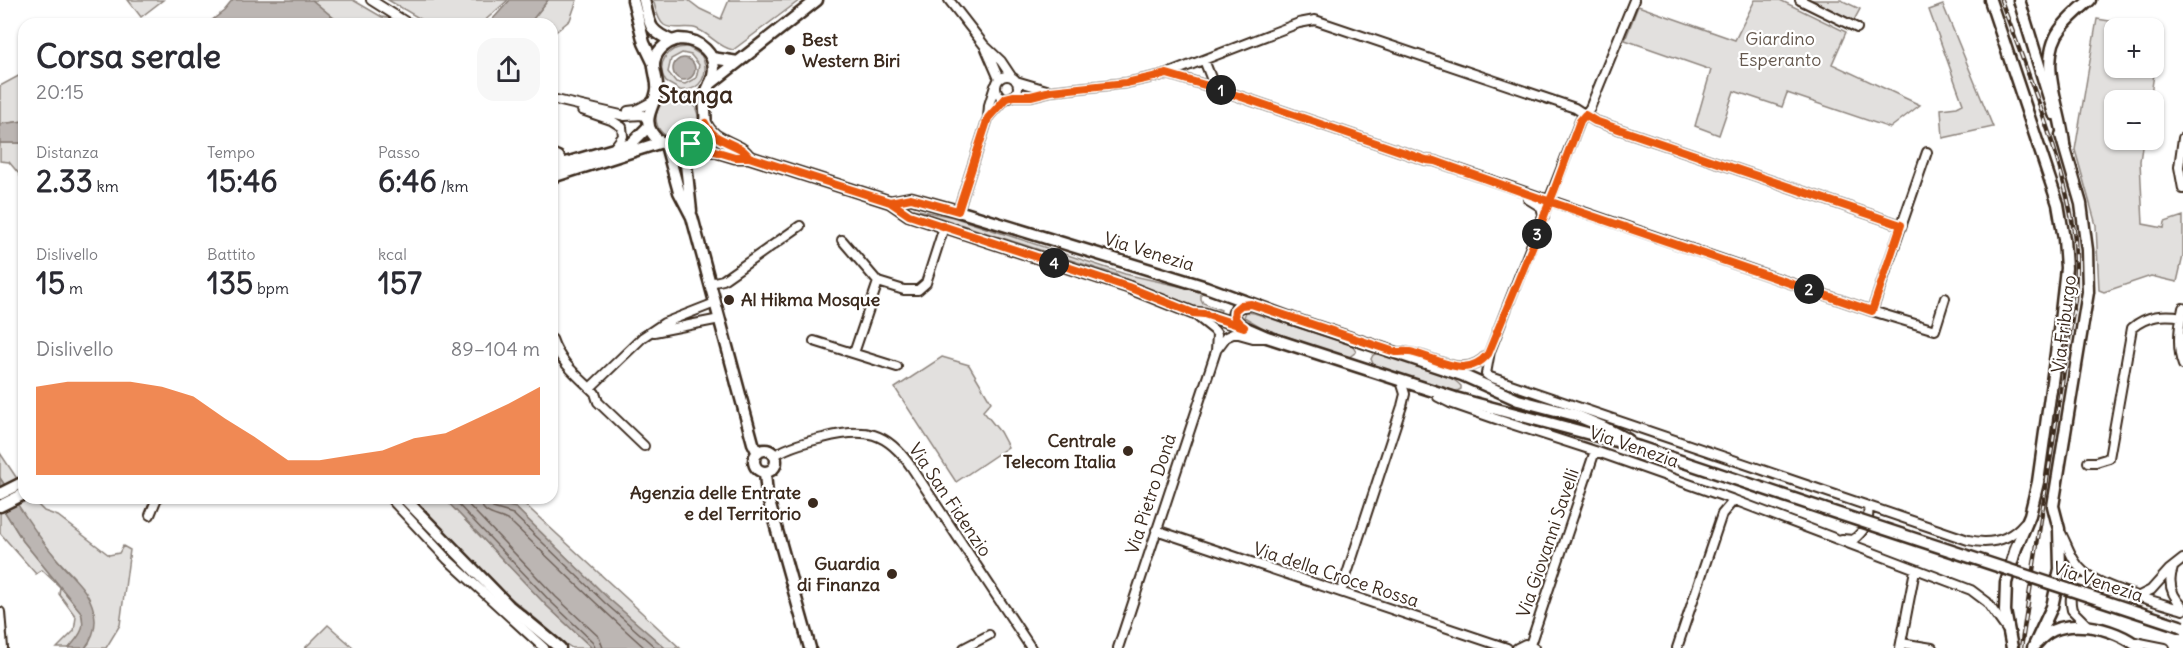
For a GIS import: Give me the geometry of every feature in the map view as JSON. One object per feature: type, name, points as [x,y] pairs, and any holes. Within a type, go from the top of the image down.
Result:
[{"type":"main road","points":[[558,165],[631,144],[643,134],[649,124],[657,92],[654,64],[644,43],[633,0]]},
{"type":"main road","points":[[644,0],[651,26],[657,34],[672,40],[686,39],[698,43],[712,58],[738,62]]},
{"type":"main road","points":[[710,84],[817,0]]},
{"type":"main road","name":"Via Friburgo","points":[[1990,0],[2058,204],[2066,268],[2038,482],[2029,518],[2008,575],[2004,600],[2012,648]]},
{"type":"main road","name":"Via Friburgo","points":[[2019,0],[2081,204],[2087,250],[2088,292],[2053,506],[2059,529],[2060,569],[2052,607],[2033,648]]},
{"type":"main road","points":[[2064,144],[2049,60],[2054,41],[2062,27],[2090,0]]},
{"type":"main road","points":[[654,64],[661,49],[672,40]]},
{"type":"main road","points":[[712,58],[713,75],[704,101],[705,123],[700,136],[690,144],[686,164],[692,217],[753,443],[758,453]]},
{"type":"main road","name":"Via Venezia","points":[[705,123],[715,137],[738,147],[749,157]]},
{"type":"main road","points":[[649,124],[652,134],[664,144],[679,192],[692,217]]},
{"type":"main road","name":"Via Venezia","points":[[558,175],[664,144],[678,147],[690,144],[735,157],[749,157],[890,202],[909,215],[1128,287],[1193,313],[1204,314],[1244,327],[1267,338],[1462,400],[1639,447],[2183,627]]},
{"type":"main road","name":"Via Venezia","points":[[890,202],[911,198],[1206,287],[1468,378],[1486,379],[1518,400],[1590,420],[1639,447]]},
{"type":"main road","points":[[1244,327],[1236,321],[1235,310],[1241,305],[1251,304]]},
{"type":"main road","points":[[1462,400],[1470,391],[1471,384],[1468,378]]},
{"type":"main road","points":[[765,450],[775,455],[777,465],[770,472],[759,471],[754,466],[754,459],[758,453],[765,450]]},
{"type":"main road","points":[[765,473],[769,501],[810,648]]},
{"type":"main road","points":[[0,494],[18,488]]},
{"type":"main road","points":[[0,506],[18,490]]},
{"type":"main road","points":[[410,504],[509,606],[560,648]]},
{"type":"main road","points":[[2033,648],[2041,639],[2056,629],[2066,626],[2091,627],[2136,645]]},
{"type":"street","points":[[371,0],[400,18]]},
{"type":"street","points":[[949,0],[984,45],[1001,62],[1018,89],[988,118]]},
{"type":"street","points":[[1486,379],[1489,352],[1580,121],[1590,108],[1634,0]]},
{"type":"street","points":[[1800,0],[1857,28]]},
{"type":"street","points":[[984,45],[997,82],[998,94],[1010,97],[1031,96],[1051,91],[1126,83],[1167,74],[1299,23],[1315,20],[1569,106],[1595,121],[1901,225]]},
{"type":"street","points":[[1204,60],[1215,88]]},
{"type":"street","points":[[1167,74],[1215,88],[1426,160],[1435,161],[1872,311],[1935,330],[1945,298]]},
{"type":"street","points":[[997,82],[1013,79],[1051,91]]},
{"type":"street","points":[[958,211],[988,118],[989,105],[997,82]]},
{"type":"street","points":[[558,101],[625,116],[643,115],[649,124]]},
{"type":"street","points":[[570,104],[581,102],[625,111],[636,110],[653,101]]},
{"type":"street","points":[[570,104],[587,113],[611,120],[622,127],[623,136],[614,148]]},
{"type":"street","points":[[2183,138],[2179,167],[2183,189]]},
{"type":"street","points":[[1872,311],[1927,152]]},
{"type":"street","points":[[558,155],[563,163]]},
{"type":"street","points":[[1426,160],[1435,167],[1533,201],[1540,207],[1544,217]]},
{"type":"street","points":[[710,284],[723,280],[800,226]]},
{"type":"street","points":[[842,240],[878,282],[904,291],[918,290],[926,283],[944,227]]},
{"type":"street","points":[[854,353],[878,282]]},
{"type":"street","points":[[590,388],[650,332],[716,303]]},
{"type":"street","points":[[2183,308],[2180,357],[2183,365]]},
{"type":"street","points":[[1193,313],[1217,334],[1216,351]]},
{"type":"street","points":[[2088,462],[2109,458],[2132,328],[2140,321],[2159,315],[2182,317]]},
{"type":"street","points":[[650,332],[720,319]]},
{"type":"street","points":[[1216,351],[1229,334],[1267,338]]},
{"type":"street","points":[[814,341],[897,367]]},
{"type":"street","name":"Via Pietro Donà","points":[[1118,648],[1216,351]]},
{"type":"street","name":"Via Venezia","points":[[1395,352],[1412,352],[1460,368],[1475,366],[1489,352]]},
{"type":"street","points":[[558,353],[566,365],[595,393],[598,402],[644,446]]},
{"type":"street","name":"Via Venezia","points":[[1486,379],[1490,377],[1868,507],[1982,543],[1992,543],[2006,538],[2018,531],[2029,518]]},
{"type":"street","points":[[1341,592],[1402,406],[1405,394],[1401,381]]},
{"type":"street","name":"Via Venezia","points":[[1421,387],[1450,403],[1734,500],[1977,594],[1991,607],[2008,632]]},
{"type":"street","name":"Via Venezia","points":[[1590,420],[1634,426]]},
{"type":"street","name":"Via San Fidenzio","points":[[775,455],[795,445],[850,432],[878,435],[893,444],[901,452],[1032,648]]},
{"type":"street","name":"Via Giovanni Savelli","points":[[1532,646],[1595,451]]},
{"type":"street","points":[[1677,648],[1722,514],[1734,500]]},
{"type":"street","points":[[150,514],[154,504]]},
{"type":"street","points":[[396,504],[447,559],[544,648]]},
{"type":"street","points":[[1837,538],[1850,540],[1861,533],[1865,529],[1869,516],[1868,507]]},
{"type":"street","points":[[2059,529],[2080,568],[2097,581],[2183,609]]},
{"type":"street","name":"Via della Croce Rossa","points":[[1156,530],[1507,648]]},
{"type":"street","points":[[2139,596],[2151,590],[2183,559]]},
{"type":"street","points":[[2174,567],[2170,576],[2170,586],[2183,609]]},
{"type":"street","points":[[1915,570],[1901,646],[1932,648]]},
{"type":"street","points":[[2091,627],[2072,610],[2071,598],[2074,589],[2079,584],[2097,581]]},
{"type":"street","points":[[0,612],[3,648]]},
{"type":"street","points":[[964,648],[989,635]]},
{"type":"street","points":[[1517,648],[1521,645],[1532,646]]},
{"type":"street","points":[[2136,645],[2165,648]]},
{"type":"green space","points":[[128,0],[163,0],[141,17]]},
{"type":"green space","points":[[312,0],[353,0],[388,18],[334,18]]},
{"type":"green space","points":[[388,0],[508,0],[488,18],[419,18]]},
{"type":"green space","points":[[548,0],[577,0],[570,20],[558,30],[558,18],[534,18]]},
{"type":"green space","points":[[653,0],[688,0],[700,9],[721,19],[729,0],[800,0],[733,50],[697,29],[672,28],[664,25],[658,17]]},
{"type":"green space","name":"Giardino Esperanto","points":[[1755,0],[1780,0],[1846,32],[1832,64],[1920,105],[1890,128],[1787,93],[1782,107],[1734,91],[1719,135],[1695,126],[1711,70],[1625,40],[1638,6],[1735,40]]},
{"type":"green space","points":[[1808,0],[1841,0],[1860,9],[1853,22]]},
{"type":"green space","points":[[1943,5],[1993,127],[1943,138],[1941,109],[1963,104],[1929,10]]},
{"type":"green space","points":[[2097,19],[2104,20],[2104,78],[2153,78],[2152,90],[2104,90],[2104,150],[2142,150],[2143,224],[2164,228],[2165,222],[2183,216],[2183,256],[2177,282],[2151,276],[2104,292],[2099,290],[2096,225],[2075,150]]},
{"type":"green space","points":[[681,47],[688,47],[701,55],[705,68],[699,85],[687,90],[680,90],[666,82],[662,69],[665,57]],"holes":[[[682,53],[691,55],[699,65],[696,78],[685,84],[676,82],[668,72],[671,59]]]},
{"type":"green space","points":[[18,76],[18,122],[0,124],[0,86]]},
{"type":"green space","points":[[677,97],[692,103],[698,118],[692,133],[677,139],[662,133],[656,118],[662,103]]},
{"type":"green space","points":[[0,143],[18,143],[18,173],[9,162],[0,161]]},
{"type":"green space","points":[[913,209],[953,217],[1125,274],[1201,291],[1203,303],[1221,310],[1219,315],[1170,298],[1117,275]]},
{"type":"green space","points":[[1246,312],[1352,345],[1356,352],[1348,358],[1263,328],[1244,317]]},
{"type":"green space","points":[[1378,353],[1446,375],[1461,386],[1461,389],[1448,390],[1374,366],[1371,359]]},
{"type":"green space","points":[[942,357],[969,365],[991,402],[983,411],[1000,432],[1008,447],[956,482],[895,388]]},
{"type":"green space","points":[[0,453],[18,480],[18,504],[37,504],[44,511],[58,516],[109,555],[119,553],[123,546],[130,550],[120,625],[106,648],[85,648],[89,643],[74,577],[35,532],[0,478]]},
{"type":"green space","points":[[0,504],[23,541],[81,612],[83,628],[69,648],[57,648],[74,631],[76,617],[59,594],[60,587],[42,570],[36,574],[0,533]]},
{"type":"green space","points":[[415,504],[450,504],[547,606],[592,648],[572,648],[500,589]]},
{"type":"green space","points":[[500,504],[524,504],[680,648],[665,648],[609,599],[516,508]]},
{"type":"green space","points":[[328,625],[354,648],[305,648]]},
{"type":"water","points":[[233,0],[312,0],[334,18],[215,18]]},
{"type":"water","points":[[510,0],[548,0],[534,18],[494,18]]},
{"type":"water","points":[[684,58],[692,61],[695,69],[692,77],[684,80],[676,77],[673,69],[676,61]]},
{"type":"water","points":[[18,122],[18,143],[0,143],[0,124]]},
{"type":"water","points":[[0,478],[39,536],[89,598],[95,622],[93,633],[85,648],[69,648],[81,632],[83,623],[81,612],[23,541],[0,504]]},
{"type":"water","points":[[450,504],[500,504],[516,508],[609,599],[665,648],[592,648],[547,606]]},
{"type":"railway","points":[[2001,0],[2043,114],[2061,173],[2074,231],[2076,257],[2075,299],[2021,648]]},
{"type":"place","name":"Best Western Biri","points":[[790,50]]},
{"type":"place","name":"Al Hikma Mosque","points":[[729,300]]},
{"type":"place","name":"Centrale Telecom Italia","points":[[1128,451]]},
{"type":"place","name":"Agenzia delle Entrate e del Territorio","points":[[813,503]]},
{"type":"place","name":"Guardia di Finanza","points":[[892,574]]},
{"type":"district","name":"Stanga","points":[[695,95]]},
{"type":"route","points":[[691,144],[700,136],[705,123],[715,137],[738,147],[749,157],[823,181],[890,202],[909,215],[1128,287],[1193,313],[1204,314],[1244,327],[1236,321],[1234,313],[1237,307],[1251,304],[1395,352],[1412,352],[1460,368],[1475,366],[1490,351],[1540,228],[1550,201],[1554,191],[1580,121],[1585,115],[1595,121],[1901,225],[1872,311],[1550,201],[1542,199],[1435,161],[1426,160],[1215,88],[1167,74],[1126,83],[1006,98],[988,118],[958,211],[911,198],[890,202],[749,157],[735,157],[691,144]]}]
